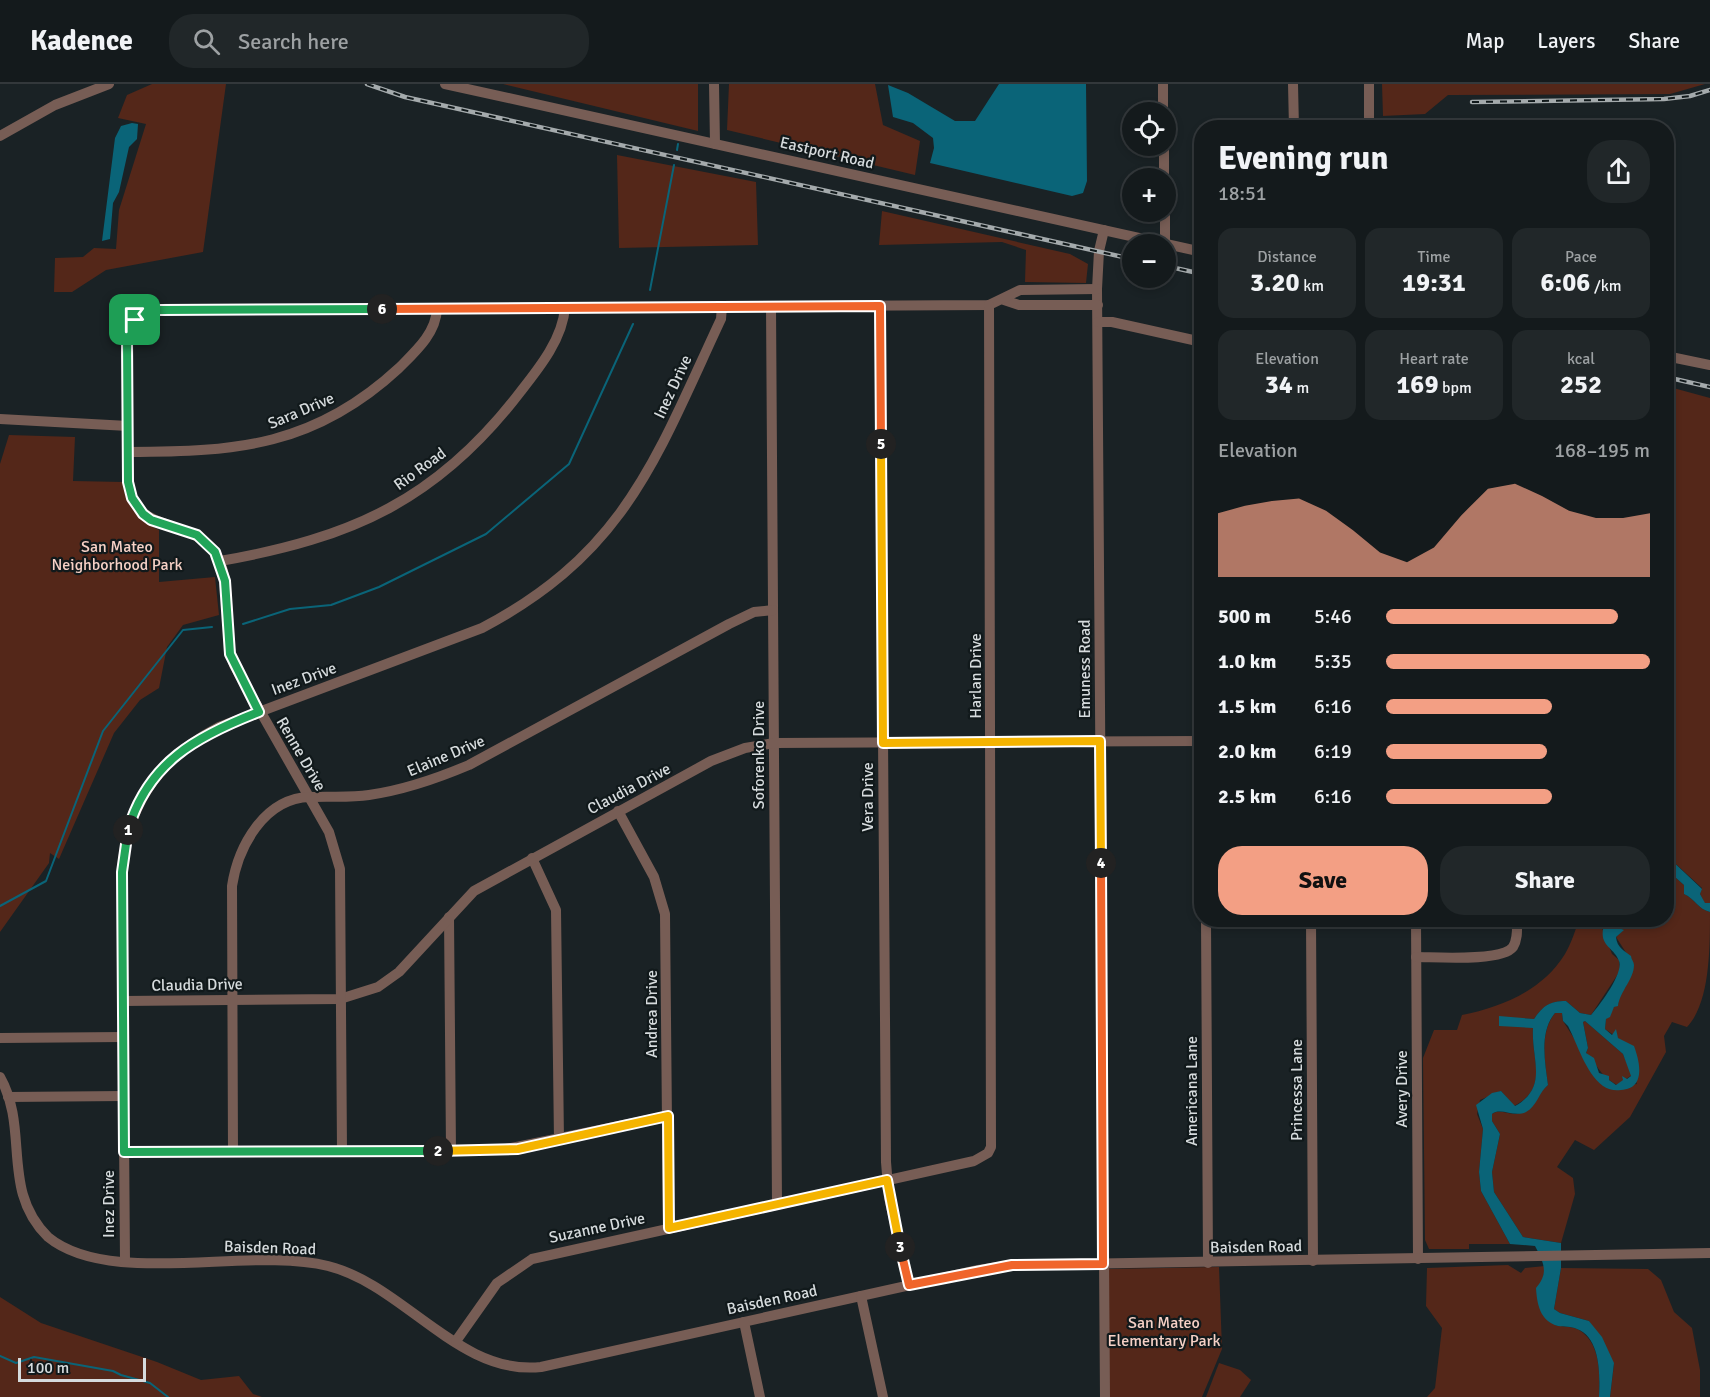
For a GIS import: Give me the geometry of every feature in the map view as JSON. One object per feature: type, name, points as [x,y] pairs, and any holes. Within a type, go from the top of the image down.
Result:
[{"type":"street","points":[[0,136],[55,105],[109,84]]},
{"type":"street","name":"Eastport Road","points":[[445,84],[1123,234]]},
{"type":"street","points":[[714,84],[715,144]]},
{"type":"street","points":[[1162,84],[1163,102]]},
{"type":"street","points":[[1293,84],[1294,120]]},
{"type":"street","points":[[1369,84],[1369,120]]},
{"type":"street","name":"Emuness Road","points":[[1104,230],[1099,251],[1097,289],[1105,1397]]},
{"type":"street","name":"Eastport Road","points":[[1176,246],[1194,250]]},
{"type":"street","points":[[437,309],[989,305],[1004,300],[1020,290],[1097,289]]},
{"type":"street","points":[[1004,300],[1019,305],[1098,305]]},
{"type":"street","name":"Harlan Drive","points":[[988,1153],[993,1139],[989,305]]},
{"type":"street","name":"Inez Drive","points":[[125,1262],[123,858],[136,809],[151,782],[172,758],[200,736],[482,627],[514,611],[565,573],[610,528],[643,481],[720,319],[722,306]]},
{"type":"street","name":"Soforenko Drive","points":[[771,306],[777,1204]]},
{"type":"street","name":"Vera Drive","points":[[880,306],[887,1180],[909,1285]]},
{"type":"street","name":"Rio Road","points":[[220,561],[275,551],[327,537],[380,514],[418,491],[463,457],[502,417],[531,379],[559,333],[565,308]]},
{"type":"street","name":"Renne Drive","points":[[342,1151],[340,869],[329,832],[259,712],[230,654],[225,581],[220,561],[207,542],[197,535],[151,520],[136,506],[129,491],[127,340],[135,320],[149,311],[159,310],[437,309]]},
{"type":"street","name":"Sara Drive","points":[[128,452],[226,449],[272,440],[321,422],[366,395],[406,360],[436,324],[437,309]]},
{"type":"street","points":[[1098,322],[1112,322],[1194,340]]},
{"type":"street","points":[[1674,358],[1710,366]]},
{"type":"street","points":[[0,419],[128,426]]},
{"type":"street","name":"Elaine Drive","points":[[233,1152],[232,886],[236,863],[244,843],[263,819],[287,803],[308,797],[340,798],[369,795],[424,784],[470,765],[729,624],[754,612],[773,610]]},
{"type":"street","name":"Claudia Drive","points":[[123,1001],[340,999],[363,994],[390,980],[474,891],[730,753],[774,743],[1194,741]]},
{"type":"street","name":"Andrea Drive","points":[[618,812],[654,877],[665,914],[669,1228]]},
{"type":"street","points":[[532,858],[556,910],[560,1140]]},
{"type":"street","points":[[448,917],[451,1151]]},
{"type":"street","name":"Americana Lane","points":[[1206,927],[1208,1263]]},
{"type":"street","name":"Princessa Lane","points":[[1311,927],[1313,1261]]},
{"type":"street","name":"Avery Drive","points":[[1416,927],[1418,1259]]},
{"type":"street","points":[[1416,957],[1492,956],[1511,949],[1516,939],[1517,927]]},
{"type":"street","points":[[0,1038],[123,1037]]},
{"type":"street","name":"Baisden Road","points":[[0,1077],[8,1097],[15,1187],[26,1213],[45,1236],[67,1251],[98,1260],[125,1262],[291,1262],[326,1265],[366,1281],[488,1361],[528,1368],[909,1285],[1012,1265],[1710,1253]]},
{"type":"street","points":[[8,1097],[124,1096]]},
{"type":"street","points":[[124,1152],[518,1149],[668,1116]]},
{"type":"street","name":"Suzanne Drive","points":[[456,1341],[497,1283],[518,1266],[546,1254],[974,1161],[988,1153]]},
{"type":"street","points":[[861,1296],[883,1397]]},
{"type":"street","points":[[744,1322],[760,1397]]},
{"type":"green space","points":[[152,84],[226,84],[203,252],[106,270],[72,292],[54,292],[55,258],[83,257],[94,248],[116,249],[119,210],[146,124],[118,118],[127,95]]},
{"type":"green space","points":[[503,84],[698,84],[698,131]]},
{"type":"green space","points":[[729,84],[875,84],[883,125],[920,141],[915,175],[727,130]]},
{"type":"green space","points":[[1382,84],[1705,84],[1670,94],[1448,95],[1425,114],[1383,116]]},
{"type":"green space","points":[[617,155],[756,182],[758,245],[619,248]]},
{"type":"green space","points":[[882,211],[1070,254],[1088,264],[1086,283],[1025,282],[1026,250],[1002,242],[879,245]]},
{"type":"green space","points":[[1674,388],[1710,398],[1710,903],[1705,904],[1700,894],[1702,888],[1674,862]]},
{"type":"green space","name":"San Mateo Neighborhood Park","points":[[9,435],[75,437],[73,481],[123,482],[126,498],[134,511],[145,522],[159,530],[159,582],[215,577],[219,615],[183,625],[167,647],[159,688],[140,700],[114,733],[59,859],[50,853],[49,863],[0,932],[0,464]]},
{"type":"green space","points":[[1674,876],[1684,885],[1684,894],[1702,909],[1710,912],[1707,974],[1700,1004],[1695,1017],[1687,1027],[1672,1022],[1664,1036],[1666,1052],[1630,1117],[1594,1150],[1575,1140],[1557,1167],[1573,1178],[1575,1194],[1561,1243],[1523,1237],[1494,1192],[1492,1172],[1500,1134],[1492,1121],[1492,1114],[1498,1112],[1517,1114],[1525,1110],[1548,1085],[1545,1039],[1555,1013],[1562,1013],[1563,1021],[1605,1087],[1637,1084],[1618,1038],[1605,1029],[1606,1019],[1618,1005],[1619,994],[1626,986],[1634,965],[1616,937],[1623,930],[1619,928],[1674,927]]},
{"type":"green space","points":[[1576,927],[1602,927],[1612,954],[1619,960],[1620,971],[1591,1015],[1580,1013],[1566,1001],[1547,1005],[1534,1019],[1499,1017],[1533,1028],[1535,1081],[1525,1099],[1514,1106],[1501,1091],[1480,1100],[1477,1114],[1483,1129],[1479,1172],[1481,1191],[1510,1244],[1469,1244],[1469,1249],[1429,1249],[1425,1240],[1423,1058],[1434,1030],[1457,1030],[1462,1015],[1506,1002],[1533,987],[1556,967],[1571,942]]},
{"type":"green space","points":[[1585,1021],[1623,1054],[1632,1075],[1617,1085],[1602,1073],[1586,1053],[1588,1048],[1583,1022]]},
{"type":"green space","points":[[1508,1265],[1521,1273],[1525,1268],[1545,1266],[1543,1280],[1555,1325],[1579,1330],[1592,1343],[1598,1360],[1599,1397],[1427,1397],[1435,1388],[1442,1328],[1426,1306],[1427,1268]]},
{"type":"green space","name":"San Mateo Elementary Park","points":[[1219,1267],[1222,1349],[1202,1397],[1108,1397],[1107,1269]]},
{"type":"green space","points":[[1561,1268],[1648,1269],[1661,1280],[1674,1312],[1692,1328],[1700,1370],[1700,1397],[1610,1397],[1614,1364],[1589,1321],[1560,1313],[1554,1309]]},
{"type":"green space","points":[[0,1297],[41,1323],[157,1362],[201,1380],[239,1376],[253,1394],[262,1397],[0,1397]]},
{"type":"green space","points":[[1219,1363],[1240,1370],[1251,1380],[1240,1397],[1206,1397]]},
{"type":"water","points":[[999,84],[1086,84],[1087,181],[1083,193],[1072,196],[930,163],[934,148],[933,138],[913,123],[893,117],[888,85],[908,93],[955,121],[975,121]]},
{"type":"water","points":[[138,124],[137,139],[129,147],[119,192],[113,203],[110,239],[102,241],[115,138],[121,126]]},
{"type":"water","points":[[1674,863],[1702,889],[1700,894],[1705,903],[1710,903],[1710,912],[1702,909],[1684,894],[1684,885],[1674,876]]},
{"type":"water","points":[[1604,927],[1620,927],[1619,928],[1624,930],[1616,937],[1617,941],[1620,947],[1631,956],[1634,964],[1618,1006],[1614,1007],[1610,1017],[1606,1019],[1605,1029],[1612,1035],[1616,1029],[1618,1038],[1634,1046],[1639,1067],[1638,1080],[1629,1088],[1621,1090],[1612,1090],[1603,1086],[1587,1066],[1568,1026],[1563,1021],[1562,1013],[1555,1013],[1545,1038],[1548,1085],[1526,1112],[1492,1114],[1492,1121],[1500,1134],[1492,1172],[1494,1192],[1523,1237],[1561,1243],[1561,1268],[1554,1309],[1560,1313],[1589,1321],[1602,1337],[1614,1363],[1610,1397],[1599,1397],[1597,1358],[1591,1340],[1577,1329],[1552,1324],[1543,1316],[1537,1300],[1536,1288],[1543,1278],[1544,1268],[1535,1246],[1510,1244],[1481,1191],[1479,1172],[1483,1129],[1476,1105],[1492,1093],[1501,1091],[1515,1106],[1532,1090],[1535,1081],[1533,1028],[1499,1026],[1499,1016],[1534,1019],[1547,1005],[1566,1001],[1580,1013],[1591,1015],[1610,989],[1620,966],[1617,956],[1606,945]],"holes":[[[1585,1021],[1623,1054],[1631,1076],[1627,1079],[1622,1076],[1623,1080],[1616,1085],[1609,1080],[1609,1076],[1599,1073],[1594,1058],[1586,1053],[1588,1048],[1583,1022]]]},
{"type":"waterway","points":[[677,150],[678,144]]},
{"type":"waterway","points":[[650,290],[674,165]]},
{"type":"waterway","points":[[243,624],[290,609],[331,605],[379,587],[486,534],[569,464],[633,324]]},
{"type":"waterway","points":[[0,906],[46,881],[103,731],[183,630],[212,627]]},
{"type":"waterway","points":[[0,1356],[16,1363],[34,1357],[113,1371],[150,1383],[168,1397]]},
{"type":"railway","points":[[367,84],[405,97],[1122,257]]},
{"type":"railway","points":[[1472,102],[1664,99],[1690,96],[1710,90]]},
{"type":"railway","points":[[1176,268],[1194,272]]},
{"type":"railway","points":[[1674,379],[1710,387]]},
{"type":"route","points":[[880,306],[883,743],[1100,741],[1103,1264],[1012,1265],[909,1285],[887,1180],[669,1228],[668,1116],[518,1149],[124,1152],[122,872],[129,827],[151,782],[172,758],[200,736],[259,712],[230,654],[226,624],[224,570],[215,552],[197,535],[151,520],[136,506],[129,491],[127,340],[128,332],[135,320],[149,311],[159,310],[880,306]]}]
